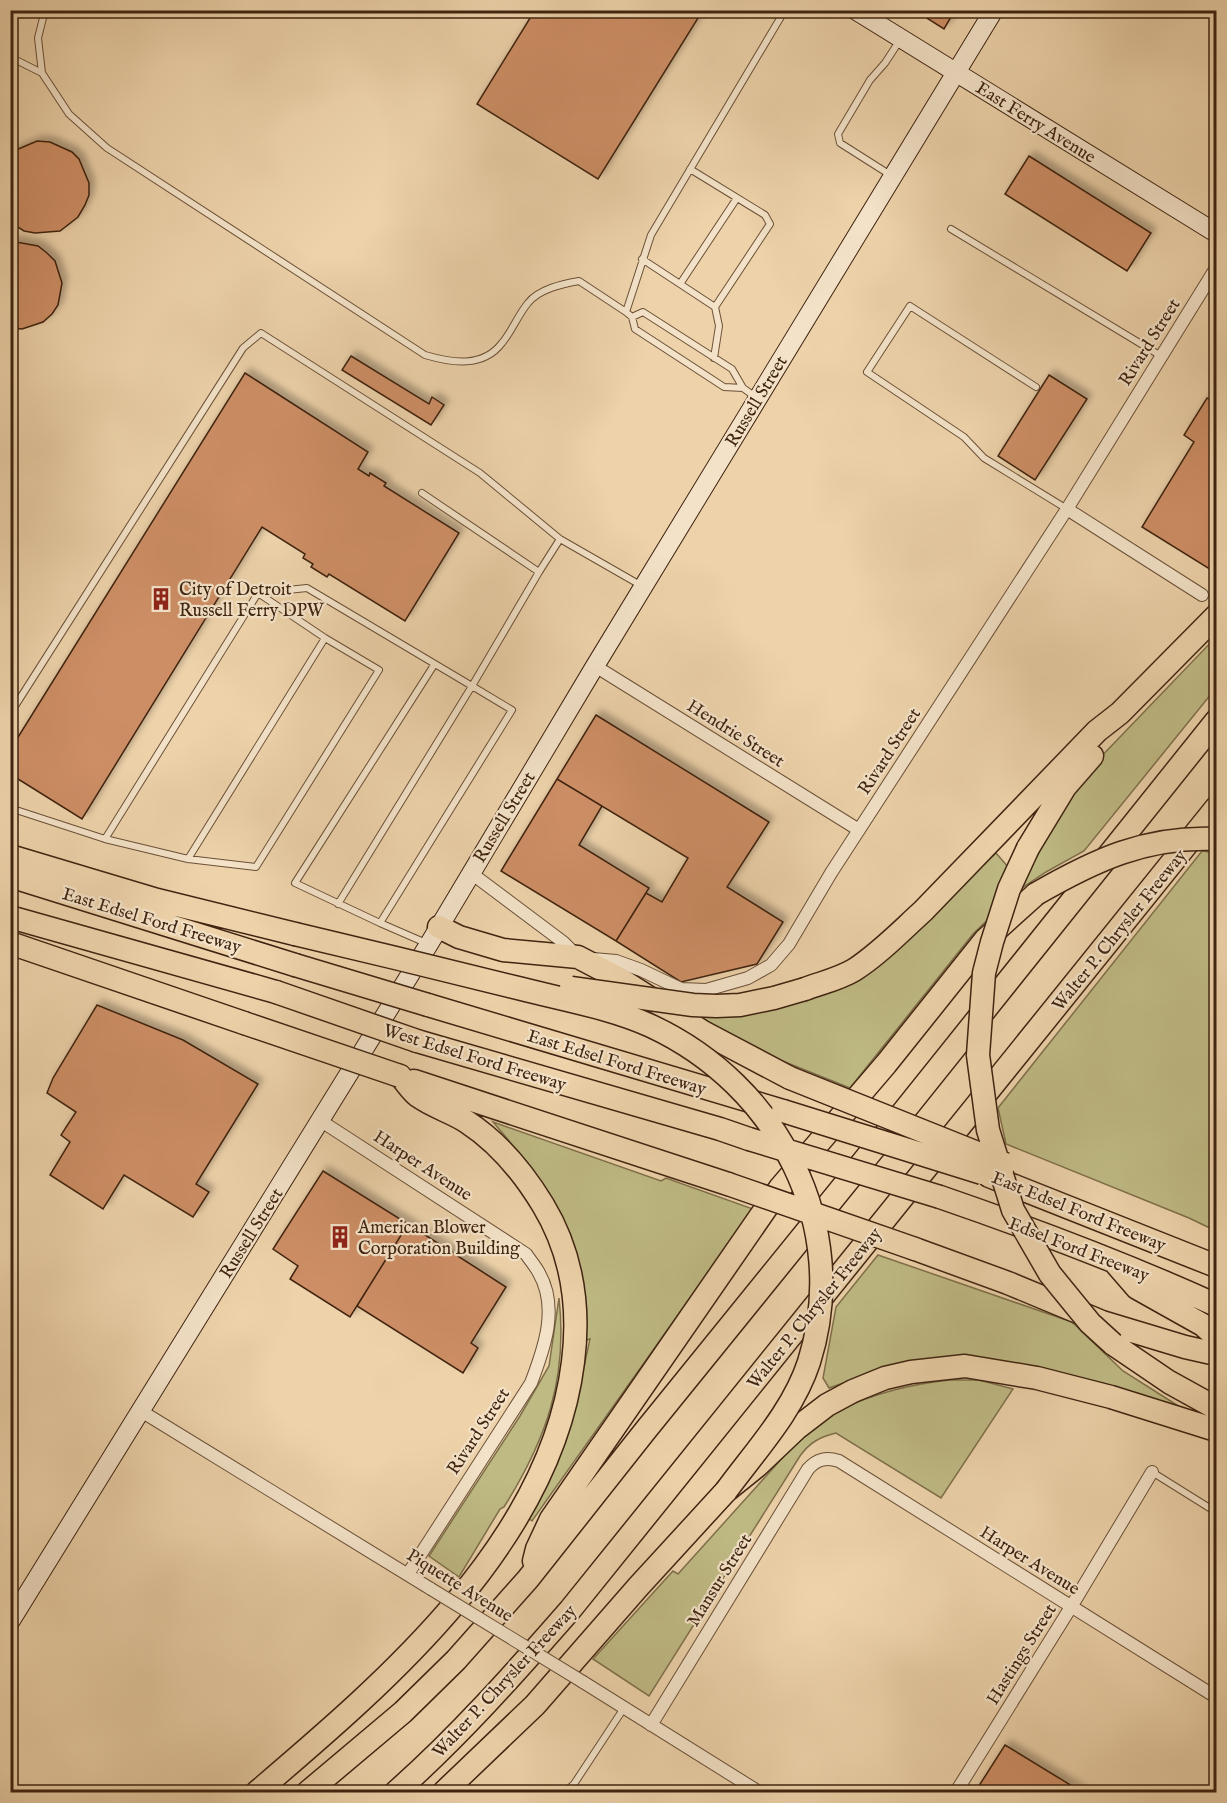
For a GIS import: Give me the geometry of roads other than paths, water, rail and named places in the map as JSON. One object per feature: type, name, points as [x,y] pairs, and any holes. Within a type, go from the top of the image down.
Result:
[{"type":"highway","points":[[462,974],[705,1005],[740,1005],[774,998],[837,978],[853,970],[893,939],[923,911],[1097,731],[1120,713],[1216,616]]},
{"type":"highway","points":[[1120,713],[1106,740],[1065,787],[1028,848],[1009,889],[992,942],[984,973],[978,1055],[988,1130],[1013,1210],[1050,1274],[1090,1323],[1113,1344],[1169,1382],[1216,1408]]},
{"type":"highway","points":[[308,1792],[418,1697],[456,1660],[528,1579],[1216,721]]},
{"type":"highway","name":"Walter P. Chrysler Freeway","points":[[396,1792],[443,1749],[500,1691],[570,1610],[1216,808]]},
{"type":"highway","points":[[528,1579],[537,1548],[551,1519],[780,1188],[886,1064],[985,940],[1036,894],[1080,869],[1122,851],[1161,842],[1216,839]]},
{"type":"highway","points":[[10,856],[157,900],[609,1011],[652,1027],[679,1041],[725,1073],[758,1106],[793,1162],[811,1205],[822,1287],[814,1341],[804,1372],[783,1415],[726,1491],[535,1705],[444,1792]]},
{"type":"highway","name":"East Edsel Ford Freeway","points":[[10,876],[295,965],[982,1173],[1216,1266]]},
{"type":"highway","name":"West Edsel Ford Freeway","points":[[10,917],[276,992],[417,1041],[720,1128],[749,1139],[940,1197]]},
{"type":"highway","points":[[434,935],[459,937],[503,950],[578,957],[620,979],[703,1032],[790,1078],[1010,1166],[1046,1197]]},
{"type":"highway","points":[[10,943],[400,1076],[468,1110],[728,1184],[1008,1283],[1102,1322],[1216,1354]]},
{"type":"highway","points":[[257,1792],[346,1715],[382,1680],[422,1640],[482,1570],[532,1492],[550,1453],[564,1412],[572,1378],[577,1335],[576,1304],[570,1269],[560,1235],[531,1186],[508,1157],[477,1129],[468,1110]]},
{"type":"highway","name":"Edsel Ford Freeway","points":[[940,1197],[1114,1262],[1216,1305]]},
{"type":"highway","points":[[1114,1262],[1137,1288],[1203,1325],[1216,1337]]},
{"type":"highway","points":[[726,1491],[757,1466],[797,1428],[827,1405],[885,1378],[911,1371],[965,1366],[1037,1378],[1111,1397],[1216,1430]]},
{"type":"street","name":"East Ferry Avenue","points":[[855,10],[1216,233]]},
{"type":"street","name":"Russell Street","points":[[10,1622],[434,935],[643,587],[750,393],[892,177],[994,10]]},
{"type":"street","name":"Rivard Street","points":[[578,957],[616,961],[681,989],[706,990],[748,978],[771,965],[789,944],[831,873],[1067,509],[1216,268]]},
{"type":"street","points":[[1067,509],[1202,595]]},
{"type":"street","name":"Hendrie Street","points":[[595,666],[859,830]]},
{"type":"street","points":[[471,873],[563,942],[578,957]]},
{"type":"street","name":"Harper Avenue","points":[[321,1121],[526,1254],[540,1275],[547,1297]]},
{"type":"street","name":"Rivard Street","points":[[408,1574],[531,1383],[544,1348],[549,1317],[547,1297]]},
{"type":"street","name":"Piquette Avenue","points":[[141,1411],[759,1792]]},
{"type":"street","name":"Harper Avenue","points":[[822,1459],[839,1461],[1216,1697]]},
{"type":"street","name":"Mansur Street","points":[[651,1725],[808,1469],[822,1459]]},
{"type":"street","name":"Hastings Street","points":[[956,1792],[1152,1472]]},
{"type":"lane","points":[[45,10],[38,38],[42,74],[69,114],[107,148],[425,355],[446,361],[478,360],[490,356],[502,343],[529,301],[556,285],[579,281],[632,317],[635,329],[723,387],[750,393]]},
{"type":"lane","points":[[626,312],[651,235],[785,10]]},
{"type":"lane","points":[[892,177],[840,143],[838,134],[870,80],[901,39]]},
{"type":"lane","points":[[10,57],[42,74]]},
{"type":"lane","points":[[690,169],[765,215],[770,224],[715,307]]},
{"type":"lane","points":[[680,284],[737,198]]},
{"type":"lane","points":[[951,229],[1162,356]]},
{"type":"lane","points":[[642,259],[715,307],[719,326],[714,358]]},
{"type":"lane","points":[[1036,387],[910,306],[867,372],[964,437],[984,458],[1067,509]]},
{"type":"lane","points":[[632,317],[643,312],[732,369],[750,393]]},
{"type":"lane","points":[[10,714],[243,348],[261,333],[480,473],[560,539],[643,587]]},
{"type":"lane","points":[[422,493],[539,572]]},
{"type":"lane","points":[[338,904],[560,539]]},
{"type":"lane","points":[[258,593],[307,588],[512,710],[380,923]]},
{"type":"lane","points":[[10,808],[105,839],[188,859],[256,867],[379,670],[325,638],[258,593]]},
{"type":"lane","points":[[105,839],[258,593]]},
{"type":"lane","points":[[188,859],[325,638]]},
{"type":"lane","points":[[434,664],[296,883],[380,923],[434,935]]},
{"type":"lane","points":[[1152,1472],[1216,1512]]},
{"type":"lane","points":[[565,1792],[574,1784],[624,1708]]},
{"type":"place","name":"City of Detroit Russell Ferry DPW","points":[[161,599]]},
{"type":"place","name":"American Blower Corporation Building","points":[[340,1237]]}]
